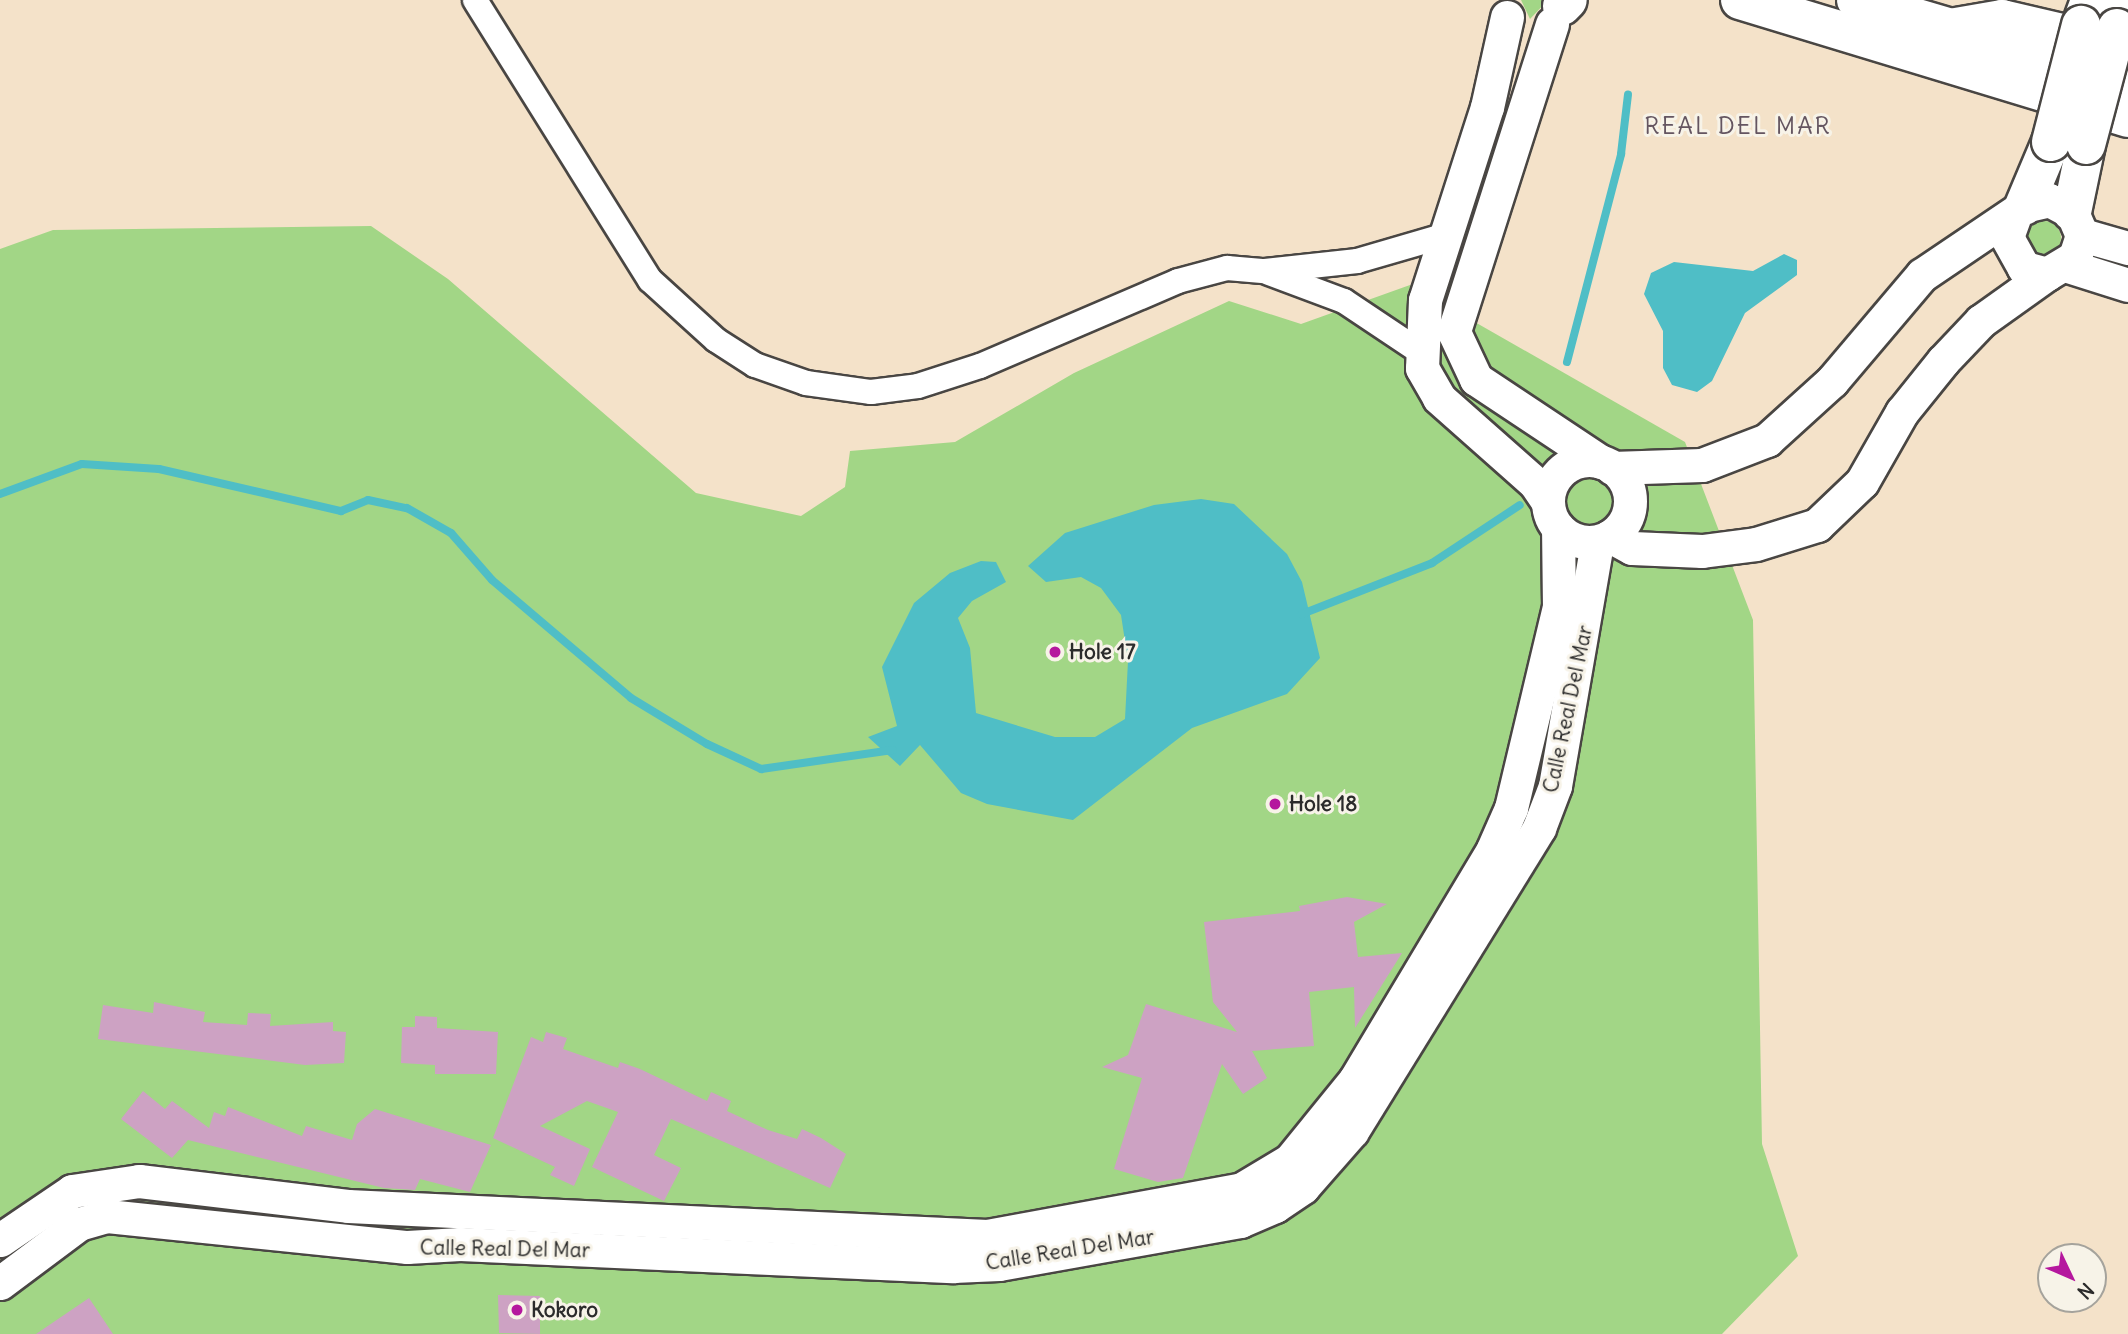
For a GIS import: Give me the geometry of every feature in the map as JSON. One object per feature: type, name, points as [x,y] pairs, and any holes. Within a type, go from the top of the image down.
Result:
[{"type":"highway","points":[[1740,0],[2128,118]]},
{"type":"highway","points":[[1856,0],[1945,31],[2128,80]]},
{"type":"highway","points":[[1945,31],[1972,20],[2109,21],[2068,143],[2020,210]]},
{"type":"highway","points":[[2068,143],[2077,223]]},
{"type":"street","points":[[475,0],[650,280],[716,341],[755,365],[806,383],[871,392],[918,386],[980,366],[1178,281],[1227,268],[1265,271],[1357,261],[1443,236]]},
{"type":"street","points":[[1504,8],[1531,32],[1561,7]]},
{"type":"street","points":[[1561,7],[1454,332],[1476,379],[1607,465],[1630,500],[1621,527],[1604,539]]},
{"type":"street","points":[[1504,8],[1487,107],[1443,236],[1425,300],[1422,353],[1425,379],[1439,398],[1535,483],[1569,537],[1604,539],[1632,548],[1689,551],[1756,544],[1816,525],[1862,482],[1902,412],[1942,361],[1981,321],[2057,270],[2077,223]]},
{"type":"street","points":[[1553,515],[1564,469],[1607,465],[1702,465],[1766,439],[1832,381],[1922,275],[2020,210],[2049,200],[2077,223],[2128,248]]},
{"type":"street","points":[[2020,210],[2007,237],[2015,260],[2128,285]]},
{"type":"street","points":[[1344,301],[1357,261]]},
{"type":"street","points":[[1265,271],[1344,301],[1422,353]]},
{"type":"street","name":"Calle Real Del Mar","points":[[0,1283],[79,1224],[107,1216],[347,1241],[953,1266],[999,1264],[1240,1221],[1303,1187],[1334,1157],[1378,1093],[1516,874],[1555,786],[1566,730],[1566,644],[1553,515]]},
{"type":"street","name":"Calle Real Del Mar","points":[[0,1240],[72,1192],[112,1183],[348,1206],[987,1236],[1242,1189],[1290,1160],[1355,1080],[1493,849],[1511,808],[1531,723],[1566,644],[1604,539]]},
{"type":"street","points":[[1531,723],[1566,730]]},
{"type":"street","points":[[347,1241],[348,1206]]},
{"type":"green space","points":[[1521,0],[1548,0],[1530,19]]},
{"type":"green space","points":[[2044,221],[2056,226],[2061,238],[2056,250],[2044,255],[2032,250],[2027,238],[2032,226]]},
{"type":"green space","points":[[371,226],[448,279],[696,493],[801,516],[845,487],[850,451],[955,442],[1074,373],[1229,301],[1301,324],[1410,285],[1685,442],[1753,620],[1762,1144],[1798,1256],[1722,1334],[0,1334],[0,249],[53,230]]},
{"type":"water","points":[[1784,254],[1797,260],[1797,275],[1745,313],[1712,381],[1697,392],[1672,385],[1663,368],[1663,331],[1644,294],[1651,273],[1674,262],[1753,271]]},
{"type":"water","points":[[1201,499],[1234,504],[1287,554],[1302,582],[1320,658],[1287,694],[1192,728],[1073,820],[987,804],[961,793],[920,745],[900,766],[868,737],[897,726],[882,667],[914,603],[950,573],[981,561],[996,562],[1006,582],[972,601],[958,618],[970,648],[976,713],[1055,737],[1095,737],[1125,719],[1128,661],[1121,615],[1101,588],[1081,577],[1046,582],[1028,566],[1065,533],[1154,505]]},
{"type":"building","points":[[1347,897],[1387,904],[1354,922],[1358,957],[1402,953],[1355,1028],[1354,987],[1309,992],[1314,1046],[1252,1051],[1267,1078],[1243,1094],[1222,1064],[1183,1178],[1158,1182],[1114,1169],[1142,1078],[1102,1067],[1128,1055],[1146,1004],[1237,1032],[1213,1002],[1204,922],[1300,911],[1299,906]]},
{"type":"building","points":[[154,1002],[205,1012],[203,1022],[247,1025],[248,1013],[271,1014],[270,1026],[333,1022],[333,1031],[346,1032],[344,1063],[305,1065],[98,1039],[103,1005],[153,1013]]},
{"type":"building","points":[[415,1016],[437,1017],[437,1028],[498,1032],[496,1074],[435,1074],[435,1065],[401,1063],[402,1027],[415,1027]]},
{"type":"building","points":[[546,1032],[567,1038],[563,1049],[618,1068],[620,1062],[640,1069],[707,1101],[711,1092],[731,1101],[727,1111],[768,1130],[797,1139],[802,1129],[821,1138],[846,1154],[830,1188],[671,1119],[654,1155],[681,1168],[664,1201],[592,1167],[618,1112],[587,1101],[540,1126],[590,1149],[574,1186],[550,1175],[555,1167],[493,1138],[531,1037],[543,1042]]},
{"type":"building","points":[[143,1091],[165,1109],[172,1101],[209,1128],[214,1112],[225,1116],[228,1107],[302,1136],[306,1126],[352,1140],[357,1124],[375,1109],[491,1145],[470,1192],[420,1179],[415,1190],[384,1188],[188,1140],[172,1158],[121,1119]]},
{"type":"building","points":[[498,1295],[540,1296],[540,1334],[499,1333]]},
{"type":"building","points":[[89,1298],[113,1334],[36,1334]]},
{"type":"waterway","points":[[1567,362],[1621,154],[1628,94]]},
{"type":"waterway","points":[[0,494],[82,464],[159,469],[341,511],[368,500],[407,508],[451,533],[492,580],[631,698],[707,744],[761,769],[893,750]]},
{"type":"waterway","points":[[1302,614],[1432,563],[1520,505]]},
{"type":"place","name":"Hole 17","points":[[1055,652]]},
{"type":"place","name":"Hole 18","points":[[1275,804]]},
{"type":"place","name":"Kokoro","points":[[517,1310]]},
{"type":"district","name":"REAL DEL MAR","points":[[1738,126]]}]
